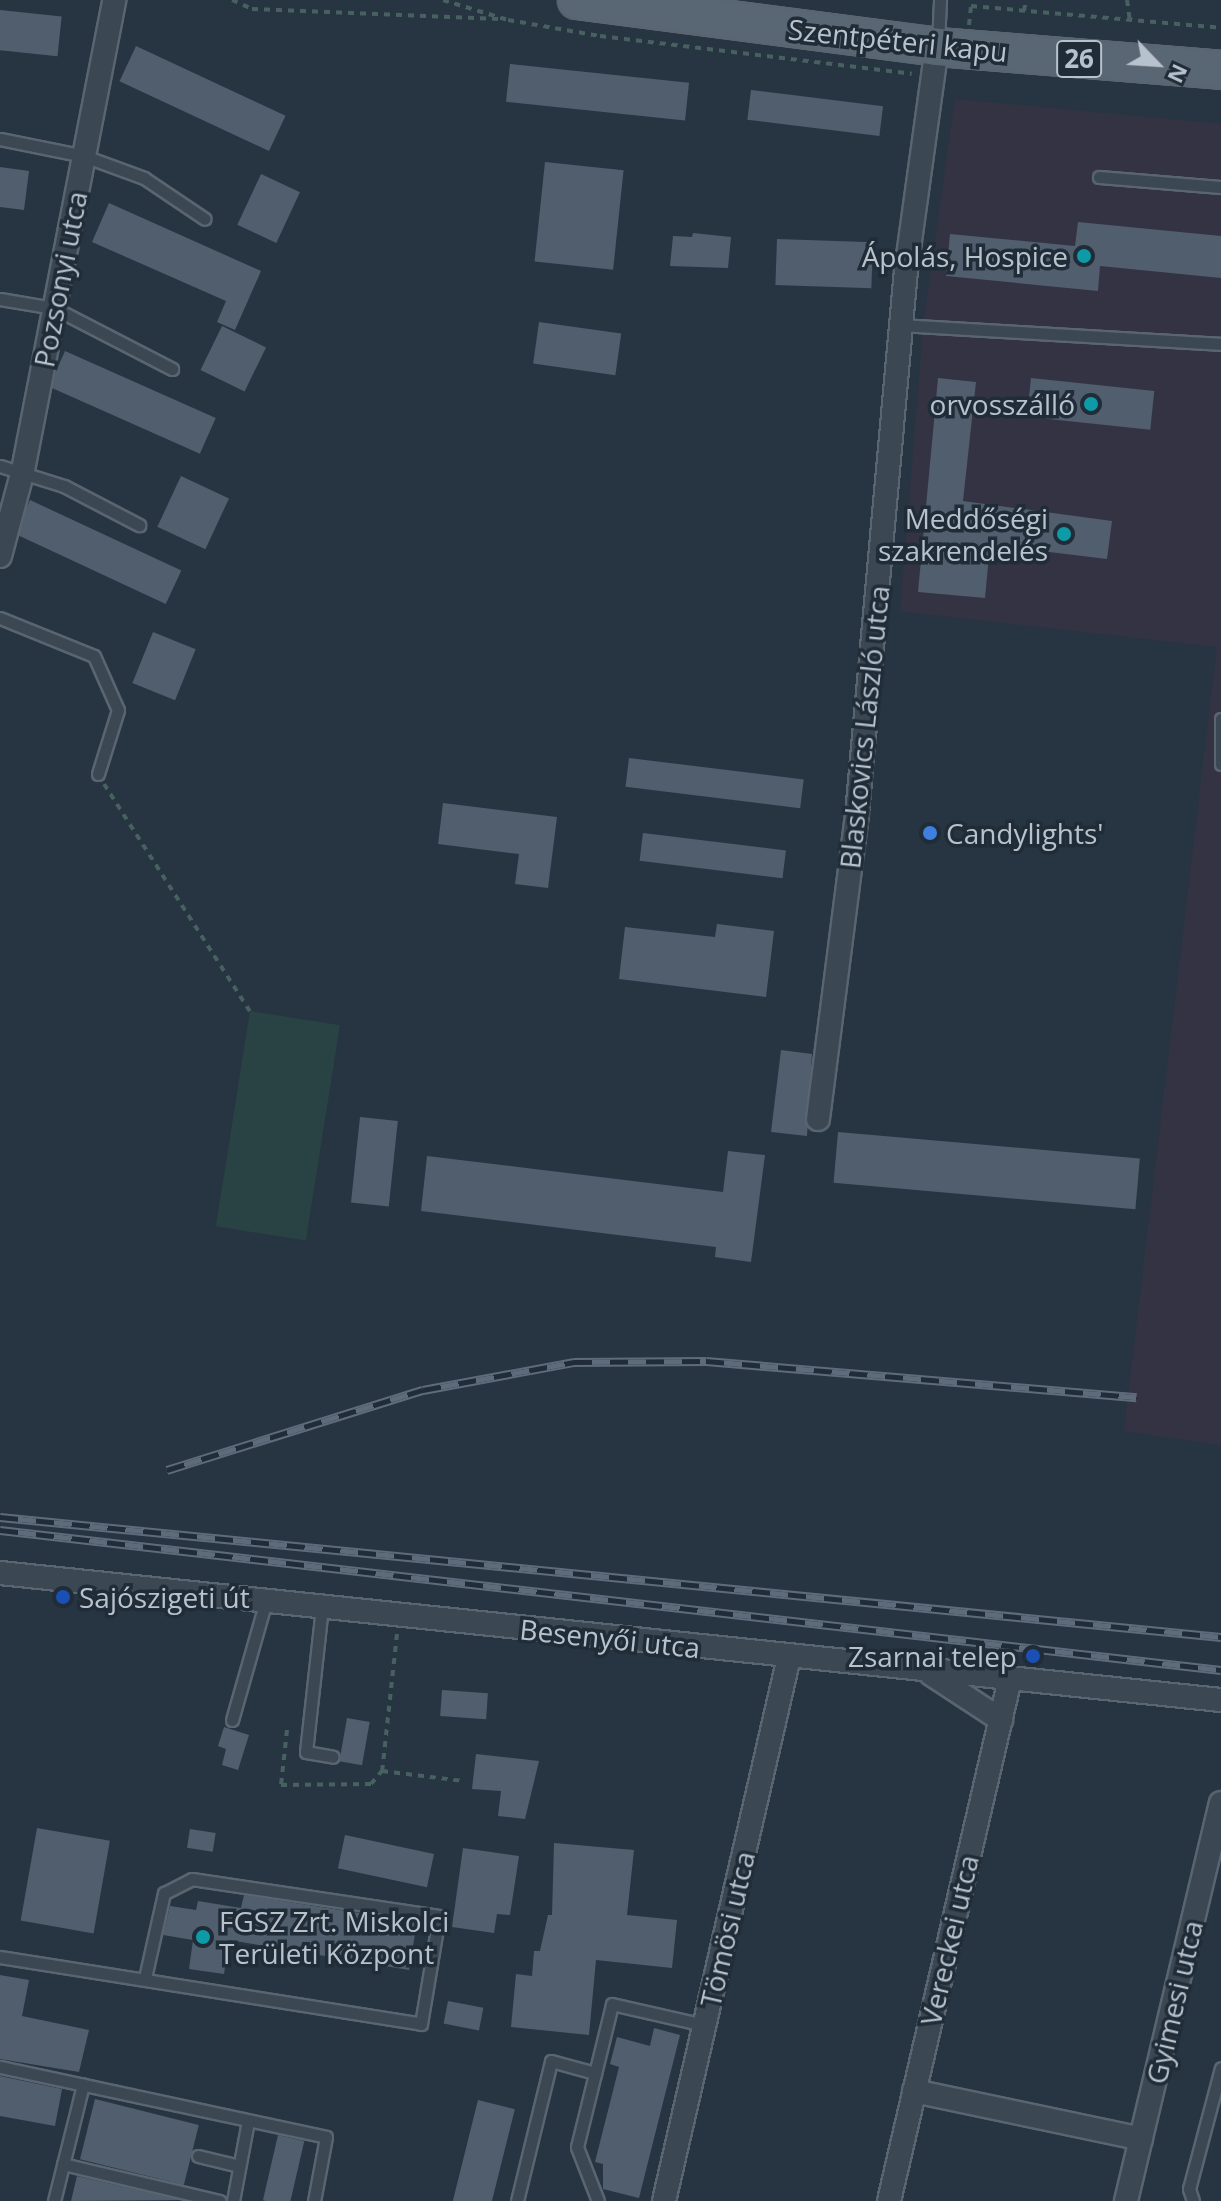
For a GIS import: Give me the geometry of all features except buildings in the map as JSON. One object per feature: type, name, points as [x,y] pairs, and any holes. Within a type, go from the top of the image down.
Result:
[{"type":"main road","name":"Szentpéteri kapu","points":[[577,0],[710,9],[936,62],[1221,70]]},
{"type":"street","name":"Pozsonyi utca","points":[[0,556],[23,470],[114,0]]},
{"type":"street","name":"Blaskovics László utca","points":[[818,1119],[857,814],[901,325],[936,62]]},
{"type":"street","name":"Besenyői utca","points":[[0,1573],[1221,1700]]},
{"type":"street","name":"Tömösi utca","points":[[664,2201],[789,1657]]},
{"type":"street","points":[[927,1671],[1001,1720]]},
{"type":"street","name":"Vereckei utca","points":[[889,2201],[1010,1679]]},
{"type":"street","name":"Gyimesi utca","points":[[1126,2201],[1221,1803]]},
{"type":"street","points":[[914,2091],[1141,2139]]},
{"type":"lane","points":[[936,62],[940,0]]},
{"type":"lane","points":[[0,139],[84,156],[144,178],[205,219]]},
{"type":"lane","points":[[1099,177],[1221,187]]},
{"type":"lane","points":[[0,299],[54,308],[172,369]]},
{"type":"lane","points":[[901,325],[1221,344]]},
{"type":"lane","points":[[0,466],[23,470],[139,525]]},
{"type":"lane","points":[[0,618],[94,656],[118,710],[98,774]]},
{"type":"lane","points":[[1221,719],[1221,764]]},
{"type":"lane","points":[[232,1720],[266,1601]]},
{"type":"lane","points":[[322,1607],[306,1752],[333,1757]]},
{"type":"lane","points":[[0,1957],[421,2024],[439,1916],[203,1880],[180,1882],[164,1893],[159,1905],[145,1978]]},
{"type":"lane","points":[[598,2201],[577,2147],[612,2004],[704,2025]]},
{"type":"lane","points":[[517,2201],[551,2061],[595,2073]]},
{"type":"lane","points":[[0,2067],[326,2137],[314,2201]]},
{"type":"lane","points":[[1193,2201],[1189,2189],[1217,2096],[1221,2068]]},
{"type":"lane","points":[[54,2201],[83,2085]]},
{"type":"lane","points":[[233,2201],[248,2121]]},
{"type":"lane","points":[[198,2156],[239,2166]]},
{"type":"lane","points":[[63,2164],[220,2201]]},
{"type":"path","points":[[232,0],[252,9],[508,20],[936,62]]},
{"type":"path","points":[[443,0],[508,20]]},
{"type":"path","points":[[1024,11],[1026,0]]},
{"type":"path","points":[[1127,0],[1130,21]]},
{"type":"path","points":[[971,6],[1221,28]]},
{"type":"path","points":[[98,774],[250,1011]]},
{"type":"path","points":[[287,1730],[281,1785],[371,1784],[382,1771],[399,1616]]},
{"type":"path","points":[[382,1771],[464,1781]]},
{"type":"shaded area","points":[[955,99],[1221,124],[1221,1445],[1124,1431],[1217,647],[900,611],[924,319]]},
{"type":"green space","points":[[250,1011],[340,1025],[306,1241],[216,1226]]},
{"type":"railway","points":[[167,1470],[423,1390],[574,1362],[706,1361],[1136,1397]]},
{"type":"railway","points":[[0,1517],[1221,1637]]},
{"type":"railway","points":[[0,1530],[1221,1670]]},
{"type":"place","name":"Ápolás, Hospice","points":[[1084,256]]},
{"type":"place","name":"orvosszálló","points":[[1091,404]]},
{"type":"place","name":"Meddőségi szakrendelés","points":[[1064,534]]},
{"type":"place","name":"Candylights'","points":[[930,833]]},
{"type":"place","name":"Sajószigeti út","points":[[63,1597]]},
{"type":"place","name":"Zsarnai telep","points":[[1033,1656]]},
{"type":"place","name":"FGSZ Zrt. Miskolci Területi Központ","points":[[203,1937]]}]
